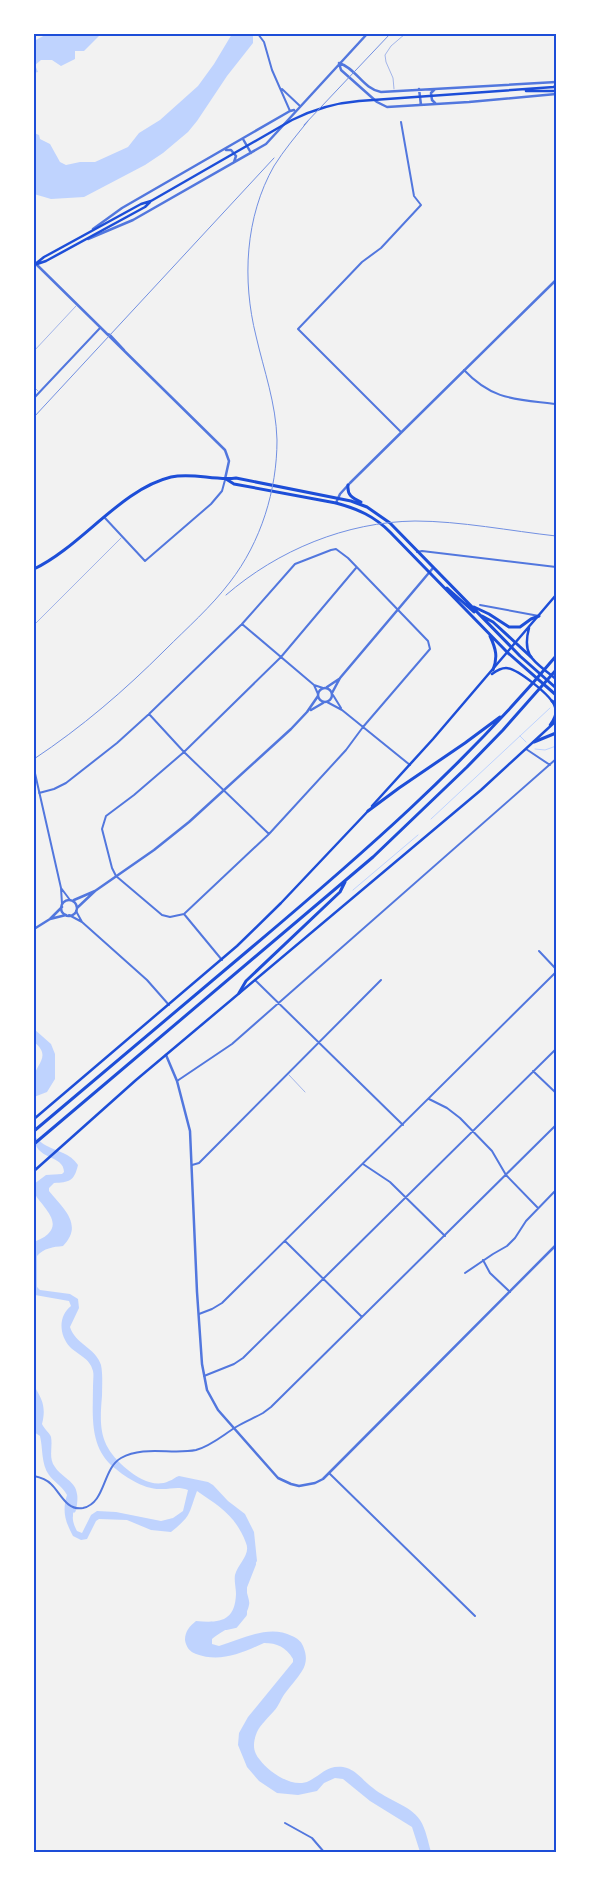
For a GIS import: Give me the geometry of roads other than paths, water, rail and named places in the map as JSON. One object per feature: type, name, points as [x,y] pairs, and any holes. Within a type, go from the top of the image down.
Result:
[{"type":"main road","points":[[35,264],[44,257],[141,204],[151,201],[292,120],[324,107],[359,101],[554,88],[556,83]]},
{"type":"main road","points":[[520,90],[556,92]]},
{"type":"main road","points":[[35,264],[46,261],[88,239],[145,207],[151,201]]},
{"type":"main road","points":[[34,569],[61,553],[150,484],[179,475],[197,474],[225,479],[236,478],[338,497],[367,508]]},
{"type":"main road","points":[[225,479],[234,484],[336,503],[363,511],[377,520],[507,652],[556,695]]},
{"type":"main road","points":[[348,485],[350,496],[390,523],[511,647],[556,688]]},
{"type":"main road","points":[[443,586],[452,591],[468,607],[490,620],[556,679]]},
{"type":"main road","points":[[34,1119],[222,960],[282,904],[410,765],[556,595]]},
{"type":"main road","points":[[471,606],[509,627],[520,627],[539,616]]},
{"type":"main road","points":[[529,627],[526,644],[531,657]]},
{"type":"main road","points":[[489,633],[496,652],[496,662],[493,670]]},
{"type":"main road","points":[[34,1132],[365,852],[435,786],[508,711],[555,657]]},
{"type":"main road","points":[[489,675],[505,668],[512,669],[520,673],[556,704]]},
{"type":"main road","points":[[34,1144],[346,881],[444,790],[534,696],[556,670]]},
{"type":"main road","points":[[548,729],[556,713],[552,701]]},
{"type":"main road","points":[[368,811],[466,743],[508,711]]},
{"type":"main road","points":[[34,1171],[166,1055],[362,891],[556,721]]},
{"type":"main road","points":[[534,742],[556,733]]},
{"type":"main road","points":[[239,993],[246,981],[305,923],[340,892],[346,881]]},
{"type":"street","points":[[258,34],[264,42],[272,70],[282,89],[290,111]]},
{"type":"street","points":[[88,239],[133,220],[251,154],[273,138],[296,110],[367,34]]},
{"type":"street","points":[[339,63],[346,65],[374,90],[394,91],[518,83],[556,83]]},
{"type":"street","points":[[339,63],[341,70],[384,106],[437,104],[556,92]]},
{"type":"street","points":[[436,88],[432,93],[432,100],[437,104]]},
{"type":"street","points":[[282,89],[300,106]]},
{"type":"street","points":[[419,89],[421,105]]},
{"type":"street","points":[[86,234],[122,208],[243,140],[290,111],[296,110]]},
{"type":"street","points":[[401,122],[414,196],[421,205],[381,248],[358,266],[298,329],[401,432]]},
{"type":"street","points":[[243,140],[251,154]]},
{"type":"street","points":[[225,150],[231,150],[236,156],[234,163]]},
{"type":"street","points":[[35,264],[123,348],[225,450],[229,461],[222,491],[211,504],[145,561],[105,518]]},
{"type":"street","points":[[336,503],[338,497],[348,485],[556,280]]},
{"type":"street","points":[[34,398],[100,328]]},
{"type":"street","points":[[464,370],[479,385],[498,395],[556,404]]},
{"type":"street","points":[[39,793],[54,789],[71,779],[150,714],[242,624],[295,564],[336,549],[348,558],[428,641],[430,649],[363,727],[346,750],[269,834],[184,914],[170,917],[162,915],[116,876],[112,868],[102,829],[106,816],[134,795],[184,752],[281,657],[356,568]]},
{"type":"street","points":[[417,552],[422,551],[556,567]]},
{"type":"street","points":[[307,712],[331,700],[340,678],[433,568]]},
{"type":"street","points":[[480,605],[539,616]]},
{"type":"street","points":[[242,624],[314,685],[330,689],[342,710]]},
{"type":"street","points":[[50,919],[68,915],[95,891],[154,850],[225,790],[307,712],[325,688],[340,678]]},
{"type":"street","points":[[314,685],[320,700],[342,710],[410,765]]},
{"type":"street","points":[[150,714],[184,752],[269,834]]},
{"type":"street","points":[[526,749],[550,765]]},
{"type":"street","points":[[177,1080],[232,1044],[556,759]]},
{"type":"street","points":[[34,769],[61,888],[63,912],[82,922],[147,980],[168,1005]]},
{"type":"street","points":[[61,888],[76,904],[82,922]]},
{"type":"street","points":[[34,929],[50,919],[65,901],[95,891]]},
{"type":"street","points":[[184,914],[222,960]]},
{"type":"street","points":[[198,1314],[212,1310],[222,1303],[556,971],[539,951]]},
{"type":"street","points":[[255,980],[403,1125]]},
{"type":"street","points":[[192,1165],[199,1163],[381,980]]},
{"type":"street","points":[[204,1376],[234,1364],[243,1358],[556,1049]]},
{"type":"street","points":[[166,1055],[177,1080],[190,1131],[198,1314],[204,1376],[211,1398],[234,1428],[278,1478],[284,1482],[306,1486],[315,1484],[329,1473],[556,1245]]},
{"type":"street","points":[[533,1072],[556,1093]]},
{"type":"street","points":[[429,1099],[454,1113],[492,1151],[506,1175],[538,1208]]},
{"type":"street","points":[[34,1476],[50,1483],[63,1500],[78,1508],[88,1506],[98,1496],[111,1467],[128,1454],[200,1449],[267,1410],[556,1125]]},
{"type":"street","points":[[363,1164],[381,1175],[445,1236]]},
{"type":"street","points":[[465,1273],[482,1260],[507,1246],[515,1238],[526,1220],[556,1190]]},
{"type":"street","points":[[285,1241],[362,1317]]},
{"type":"street","points":[[482,1260],[490,1272],[510,1292]]},
{"type":"street","points":[[329,1473],[475,1616]]},
{"type":"street","points":[[285,1823],[312,1838],[324,1852]]},
{"type":"lane","points":[[394,91],[393,78],[386,64],[386,55],[388,48],[405,34]]},
{"type":"lane","points":[[34,351],[77,305]]},
{"type":"lane","points":[[34,387],[40,392]]},
{"type":"lane","points":[[34,625],[123,537]]},
{"type":"lane","points":[[288,1073],[306,1092]]},
{"type":"water","points":[[47,34],[101,34],[84,51],[75,51],[75,59],[61,66],[52,60],[41,60],[35,65],[38,72],[34,73],[34,41]]},
{"type":"water","points":[[232,34],[253,34],[253,43],[227,76],[188,132],[163,153],[145,165],[84,197],[51,199],[34,194],[34,133],[39,135],[40,139],[50,144],[60,162],[66,165],[80,162],[95,162],[128,147],[139,133],[160,120],[198,86]]},
{"type":"water","points":[[34,1029],[51,1044],[55,1054],[55,1079],[47,1092],[34,1097],[33,1079],[42,1060],[42,1052],[34,1042]]},
{"type":"water","points":[[34,1136],[45,1145],[68,1155],[78,1165],[73,1178],[64,1182],[54,1183],[49,1188],[49,1191],[69,1217],[72,1231],[63,1246],[52,1247],[37,1256],[37,1287],[40,1290],[70,1294],[78,1299],[79,1308],[70,1327],[76,1338],[95,1354],[101,1365],[101,1419],[103,1437],[107,1445],[119,1462],[147,1482],[164,1483],[179,1476],[208,1482],[245,1514],[254,1532],[257,1561],[250,1572],[246,1584],[249,1605],[244,1616],[212,1639],[212,1644],[219,1646],[255,1634],[274,1632],[296,1638],[304,1649],[306,1662],[304,1668],[284,1694],[276,1709],[257,1732],[254,1746],[257,1757],[275,1774],[296,1783],[309,1781],[324,1771],[337,1767],[352,1770],[369,1785],[416,1815],[424,1827],[431,1852],[420,1852],[412,1827],[370,1801],[343,1779],[335,1778],[324,1783],[317,1791],[298,1795],[277,1793],[259,1781],[247,1767],[238,1745],[239,1733],[248,1717],[293,1662],[293,1659],[284,1649],[269,1643],[264,1643],[231,1656],[222,1657],[205,1657],[194,1653],[186,1645],[185,1637],[187,1631],[196,1621],[218,1621],[224,1619],[233,1610],[236,1594],[235,1575],[246,1555],[247,1547],[242,1534],[226,1512],[197,1491],[183,1522],[171,1532],[151,1530],[127,1520],[99,1519],[96,1521],[87,1539],[81,1540],[73,1536],[65,1516],[67,1495],[46,1471],[40,1436],[34,1432],[34,1386],[43,1404],[42,1424],[51,1437],[53,1464],[71,1482],[76,1490],[77,1504],[73,1518],[77,1531],[82,1533],[91,1515],[97,1511],[116,1512],[161,1521],[173,1518],[183,1511],[188,1490],[178,1488],[155,1489],[135,1482],[111,1465],[99,1448],[93,1417],[93,1371],[87,1360],[66,1342],[62,1331],[62,1320],[71,1306],[69,1301],[35,1295],[34,1292],[34,1242],[48,1234],[52,1229],[53,1223],[34,1192],[34,1184],[46,1175],[62,1174],[64,1172],[63,1166],[59,1162],[39,1150],[35,1144]]},
{"type":"waterway","points":[[431,819],[550,708]]},
{"type":"waterway","points":[[520,736],[526,742]]},
{"type":"waterway","points":[[535,749],[545,750],[556,746]]},
{"type":"waterway","points":[[353,890],[418,835]]},
{"type":"waterway","points":[[244,1592],[244,1587],[253,1564]]},
{"type":"waterway","points":[[226,1627],[235,1625],[244,1614],[244,1607]]},
{"type":"railway","points":[[304,125],[390,34]]},
{"type":"railway","points":[[34,759],[86,721],[118,694],[199,617],[230,582],[241,566],[258,533],[265,515],[274,478],[277,440],[272,400],[252,315],[249,293],[249,249],[252,227],[264,186],[278,160],[308,121]]},
{"type":"railway","points":[[34,417],[274,158]]},
{"type":"railway","points":[[226,595],[246,579],[290,552],[339,533],[364,527],[389,523],[432,521],[556,536]]}]
